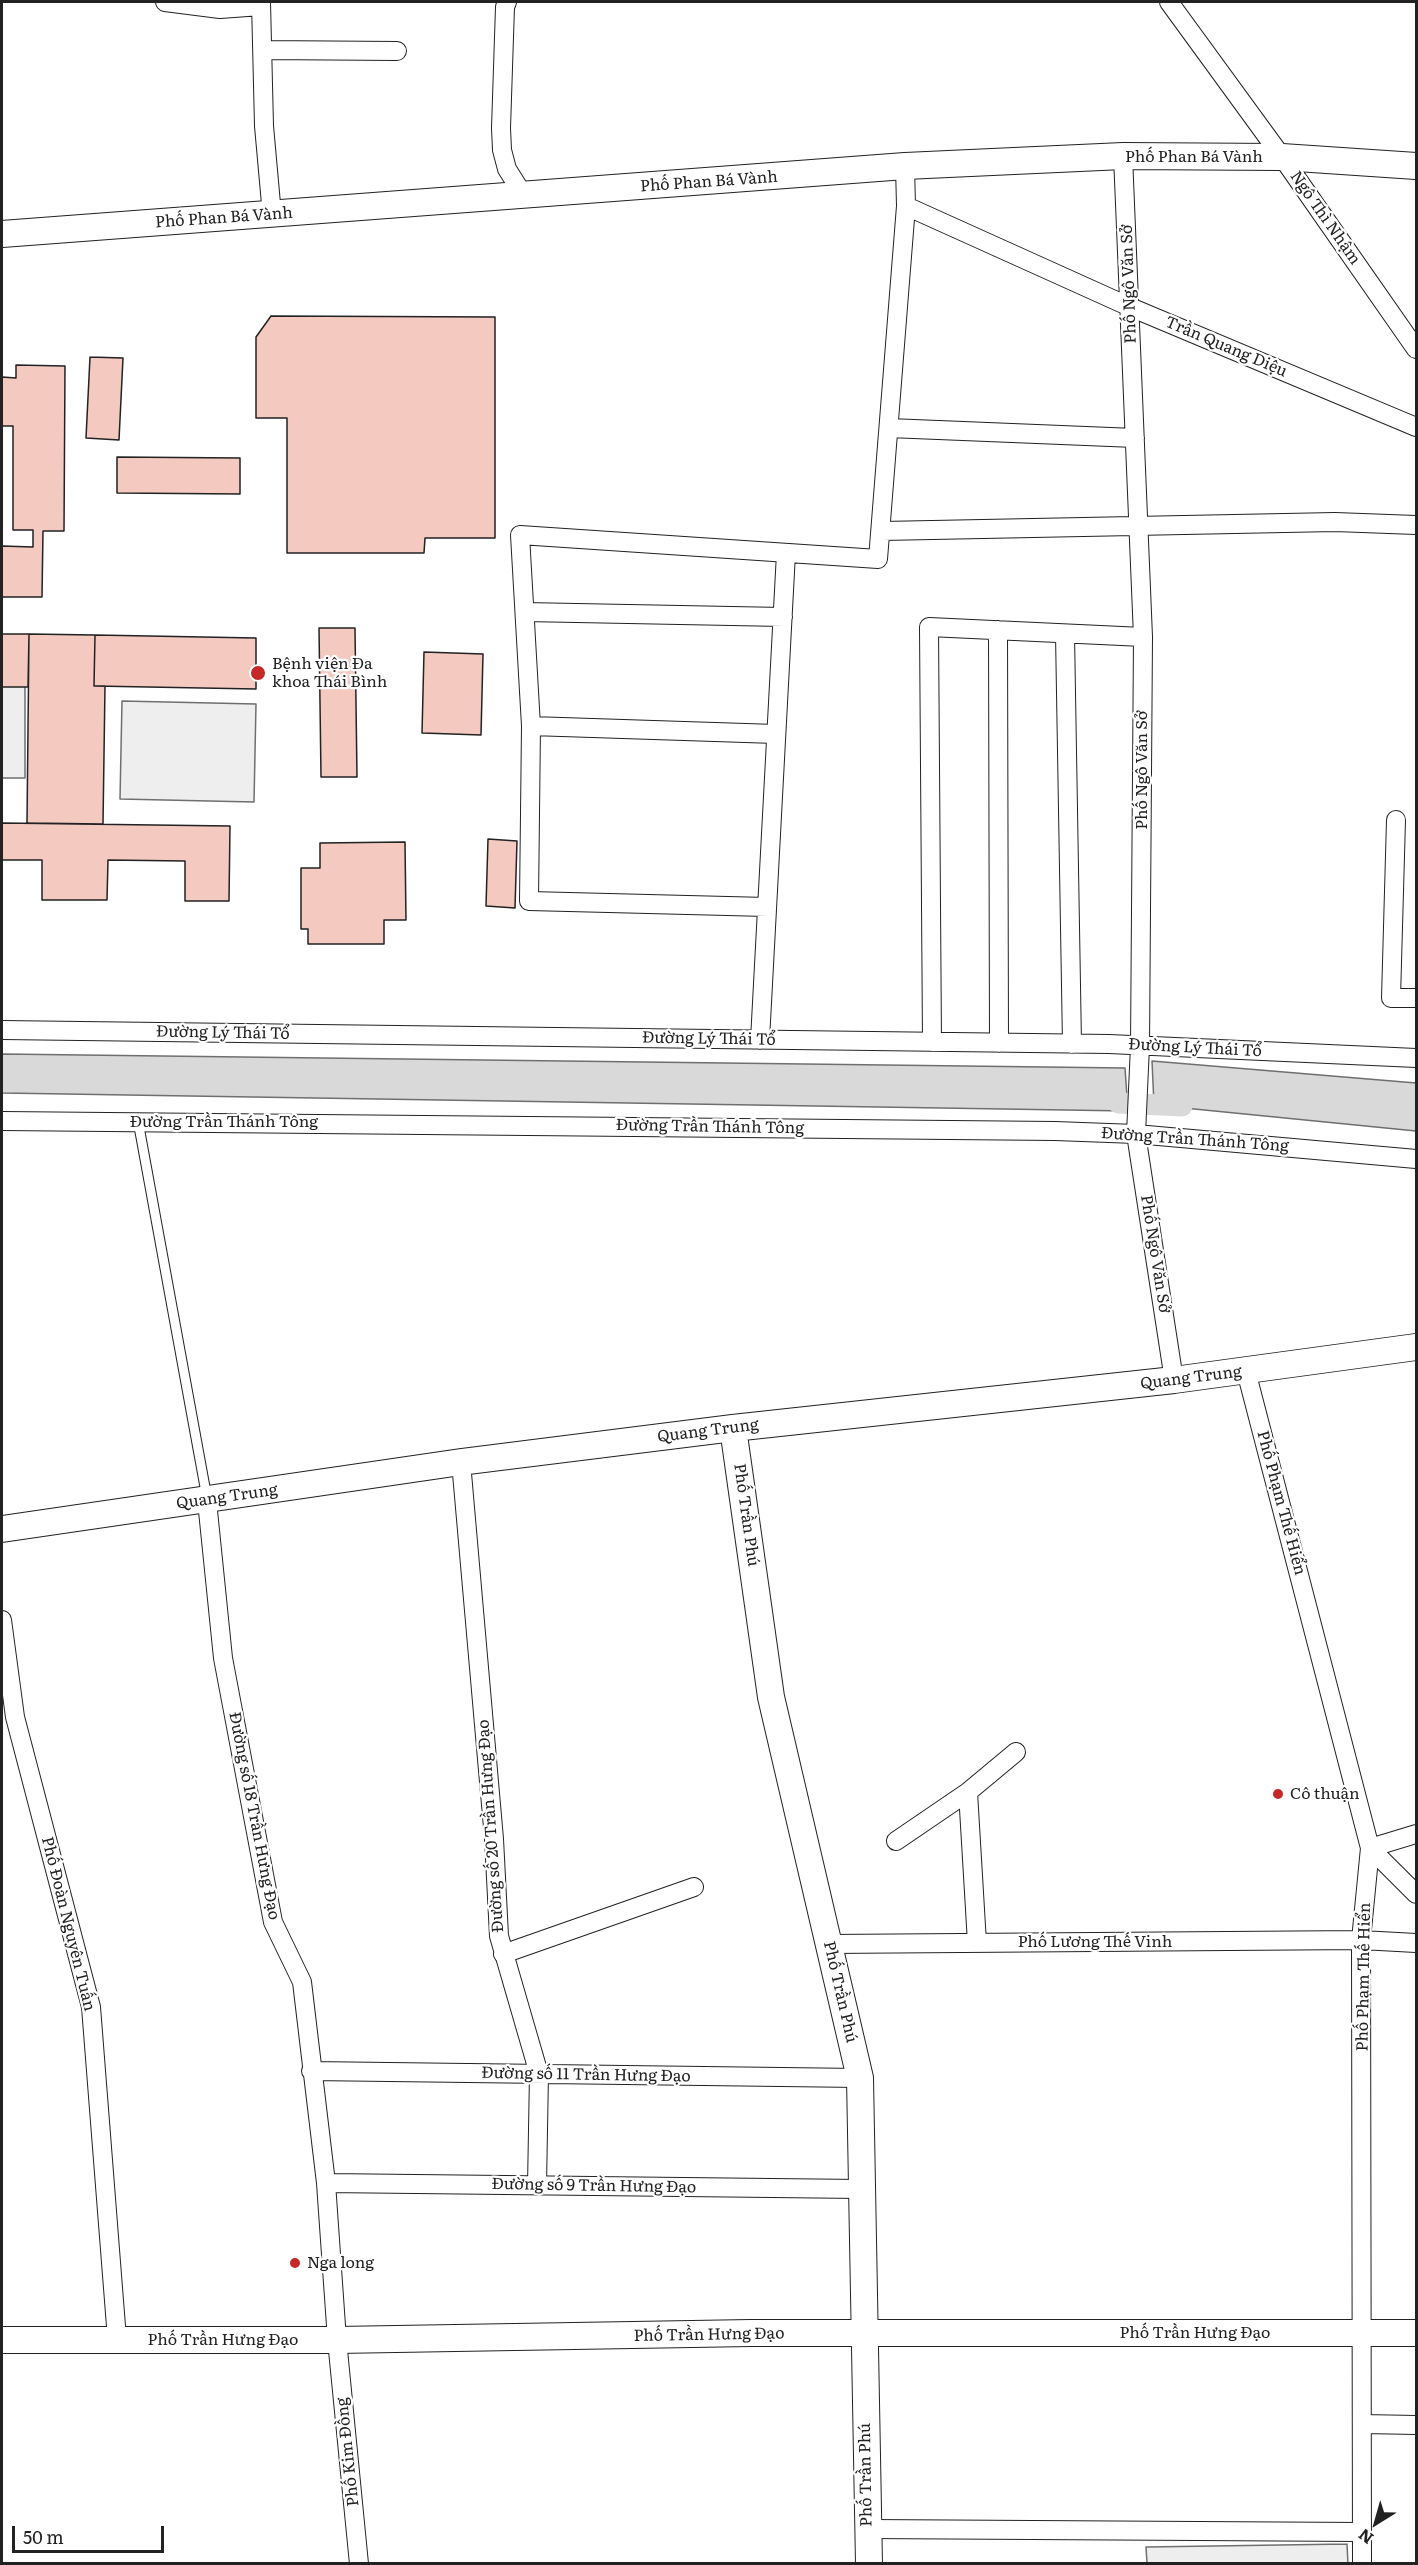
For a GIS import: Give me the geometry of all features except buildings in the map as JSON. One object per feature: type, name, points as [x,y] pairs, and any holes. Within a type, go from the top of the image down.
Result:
[{"type":"street","points":[[165,2],[220,9],[261,4],[264,126],[272,215]]},
{"type":"street","points":[[507,2],[505,7],[502,150],[507,168],[524,196]]},
{"type":"street","name":"Ngô Thì Nhậm","points":[[1169,2],[1282,157],[1416,348]]},
{"type":"street","points":[[263,50],[398,51]]},
{"type":"street","name":"Phố Phan Bá Vành","points":[[2,234],[905,166],[1124,156],[1282,157],[1416,166]]},
{"type":"street","name":"Phố Ngô Văn Sở","points":[[1124,156],[1143,637],[1140,1046],[1136,1126],[1174,1380]]},
{"type":"street","points":[[767,907],[529,902],[531,726],[520,535],[878,560],[906,206],[905,166]]},
{"type":"street","name":"Trần Quang Diệu","points":[[906,206],[1130,307],[1416,427]]},
{"type":"street","points":[[890,428],[1135,438]]},
{"type":"street","points":[[882,531],[1335,522],[1416,525]]},
{"type":"street","points":[[760,1040],[786,553]]},
{"type":"street","points":[[525,612],[783,616]]},
{"type":"street","points":[[932,1042],[929,627],[1143,637]]},
{"type":"street","points":[[998,630],[999,1043]]},
{"type":"street","points":[[1065,634],[1072,1044]]},
{"type":"street","points":[[531,726],[776,734]]},
{"type":"street","points":[[1396,820],[1391,998],[1416,998]]},
{"type":"street","name":"Đường Lý Thái Tổ","points":[[2,1030],[1072,1044],[1416,1058]]},
{"type":"street","name":"Đường Trần Thánh Tông","points":[[2,1121],[1136,1126],[1416,1159]]},
{"type":"street","name":"Quang Trung","points":[[2,1530],[461,1462],[733,1428],[1174,1380],[1416,1347]]},
{"type":"street","name":"Phố Phạm Thế Hiển","points":[[1246,1371],[1370,1848],[1361,1940],[1362,2564]]},
{"type":"street","name":"Phố Trần Phú","points":[[733,1428],[771,1697],[860,2078],[869,2564]]},
{"type":"street","name":"Đường số 20 Trần Hưng Đạo","points":[[461,1462],[493,1827],[499,1936],[539,2074],[537,2186]]},
{"type":"street","name":"Đường số 18 Trần Hưng Đạo","points":[[207,1501],[223,1658],[273,1922],[303,1982],[311,2071],[326,2183],[337,2340]]},
{"type":"street","name":"Phố Đoàn Nguyên Tuấn","points":[[2,1620],[15,1717],[91,2007],[117,2339]]},
{"type":"street","points":[[896,1841],[968,1792],[1016,1752]]},
{"type":"street","points":[[968,1792],[976,1943]]},
{"type":"street","points":[[1416,1834],[1370,1848],[1416,1894]]},
{"type":"street","points":[[503,1954],[694,1887]]},
{"type":"street","name":"Phố Lương Thế Vinh","points":[[829,1944],[1361,1940],[1416,1943]]},
{"type":"street","name":"Đường số 11 Trần Hưng Đạo","points":[[311,2071],[860,2078]]},
{"type":"street","name":"Đường số 9 Trần Hưng Đạo","points":[[326,2183],[861,2189]]},
{"type":"street","name":"Phố Trần Hưng Đạo","points":[[2,2340],[337,2340],[751,2333],[863,2335],[1416,2333]]},
{"type":"street","name":"Phố Kim Đồng","points":[[337,2340],[359,2564]]},
{"type":"street","points":[[1363,2424],[1416,2425]]},
{"type":"street","points":[[868,2529],[1362,2532]]},
{"type":"lane","points":[[138,1121],[207,1501]]},
{"type":"shaded area","points":[[2,680],[25,680],[25,778],[2,778]]},
{"type":"shaded area","points":[[122,701],[256,704],[254,802],[120,799]]},
{"type":"shaded area","points":[[2,1054],[1125,1068],[1128,1111],[2,1093]]},
{"type":"shaded area","points":[[1152,1061],[1416,1083],[1416,1131],[1154,1105]]},
{"type":"shaded area","points":[[1347,2544],[1348,2564],[1147,2563],[1146,2547]]},
{"type":"waterway","points":[[1118,1103],[1182,1106]]},
{"type":"place","name":"Bệnh viện Đa khoa Thái Bình","points":[[258,673]]},
{"type":"place","name":"Cô thuận","points":[[1278,1794]]},
{"type":"place","name":"Nga long","points":[[295,2263]]}]
